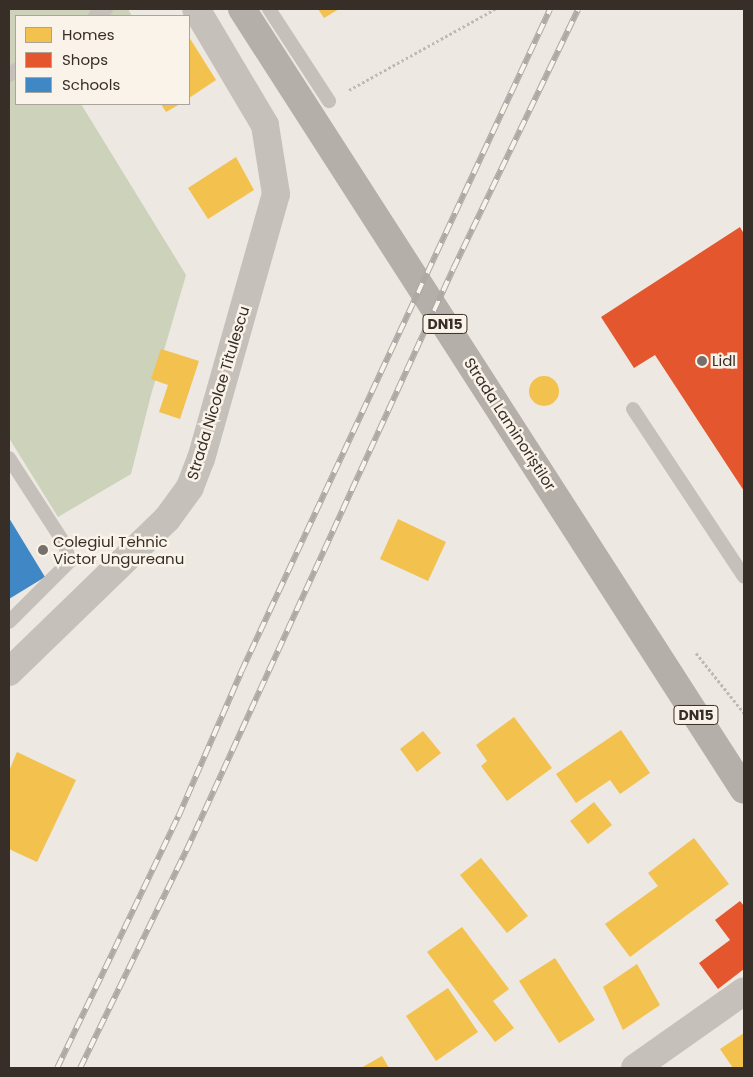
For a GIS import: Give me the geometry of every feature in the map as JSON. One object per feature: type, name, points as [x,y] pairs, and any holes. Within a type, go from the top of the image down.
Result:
[{"type":"main road","name":"Strada Laminoriștilor","points":[[242,9],[744,790]]},
{"type":"street","name":"Strada Nicolae Titulescu","points":[[9,672],[167,519],[190,486],[201,459],[276,194],[264,125],[196,9]]},
{"type":"street","points":[[635,1068],[744,992]]},
{"type":"lane","points":[[269,9],[330,101]]},
{"type":"lane","points":[[633,409],[744,577]]},
{"type":"lane","points":[[9,458],[64,544],[70,561],[9,622]]},
{"type":"path","points":[[330,101],[495,9]]},
{"type":"green space","points":[[9,9],[128,9],[131,15],[15,15],[15,105],[82,105],[186,275],[151,395],[131,474],[58,517],[9,438]]},
{"type":"building: Homes","points":[[318,9],[339,9],[324,18]]},
{"type":"building: Homes","points":[[190,39],[216,80],[190,97]]},
{"type":"building: Homes","points":[[162,105],[178,105],[166,112]]},
{"type":"building: Homes","points":[[236,157],[254,190],[208,219],[188,188]]},
{"type":"building: Homes","points":[[161,349],[199,361],[180,419],[159,412],[168,385],[151,379]]},
{"type":"building: Homes","points":[[544,376],[550,377],[558,385],[558,397],[550,405],[544,406],[538,405],[530,397],[529,391],[530,385],[538,377]]},
{"type":"building: Homes","points":[[398,519],[446,542],[428,581],[380,559]]},
{"type":"building: Homes","points":[[514,717],[552,768],[507,801],[481,766],[487,761],[476,745]]},
{"type":"building: Homes","points":[[621,730],[650,773],[620,794],[610,780],[576,803],[556,774]]},
{"type":"building: Homes","points":[[423,731],[441,753],[417,772],[400,749]]},
{"type":"building: Homes","points":[[17,752],[76,780],[37,862],[9,849],[9,771]]},
{"type":"building: Homes","points":[[594,802],[612,825],[588,844],[570,821]]},
{"type":"building: Homes","points":[[694,838],[729,884],[630,957],[605,924],[658,886],[648,873]]},
{"type":"building: Homes","points":[[481,858],[528,916],[507,933],[460,875]]},
{"type":"building: Homes","points":[[462,927],[509,989],[493,1001],[514,1028],[495,1042],[427,952]]},
{"type":"building: Homes","points":[[555,958],[595,1020],[559,1043],[519,981]]},
{"type":"building: Homes","points":[[637,964],[660,1005],[623,1030],[603,987]]},
{"type":"building: Homes","points":[[448,988],[478,1032],[436,1061],[406,1016]]},
{"type":"building: Homes","points":[[744,1033],[744,1068],[733,1068],[720,1049]]},
{"type":"building: Homes","points":[[382,1056],[389,1068],[361,1068]]},
{"type":"building: Shops","name":"Lidl","points":[[740,227],[744,234],[744,491],[655,355],[634,368],[601,317]]},
{"type":"building: Shops","points":[[740,901],[744,906],[744,969],[718,989],[699,963],[730,940],[715,920]]},
{"type":"building: Schools","name":"Colegiul Tehnic Victor Ungureanu","points":[[9,518],[45,577],[9,599]]},
{"type":"railway","points":[[57,1068],[178,817],[241,672],[550,9]]},
{"type":"railway","points":[[80,1068],[186,851],[453,269],[578,9]]},
{"type":"place","name":"Lidl","points":[[702,361]]},
{"type":"place","name":"Colegiul Tehnic Victor Ungureanu","points":[[43,550]]}]
